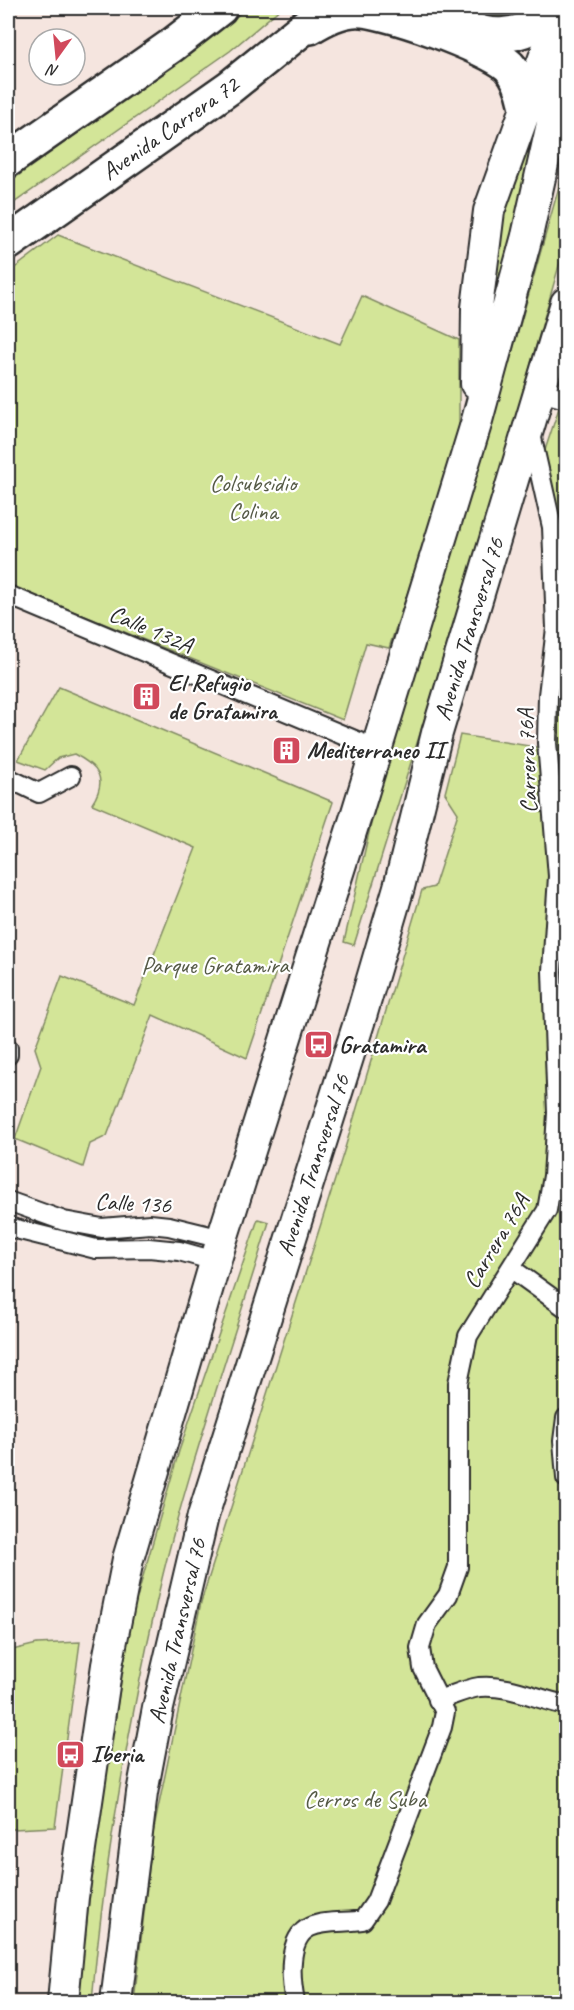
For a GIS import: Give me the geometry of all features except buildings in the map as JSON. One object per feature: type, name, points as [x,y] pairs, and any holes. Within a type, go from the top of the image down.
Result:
[{"type":"highway","points":[[8,160],[165,50],[220,8]]},
{"type":"highway","name":"Avenida Carrera 72","points":[[8,220],[298,21],[328,8]]},
{"type":"highway","points":[[446,8],[470,29],[498,35],[518,33],[532,28],[560,8]]},
{"type":"highway","points":[[298,21],[344,12],[369,10],[384,13],[482,49],[500,59],[520,81],[526,103]]},
{"type":"highway","name":"Avenida Carrera 72","points":[[8,243],[230,87],[298,21]]},
{"type":"main road","points":[[476,424],[477,308],[485,231],[494,192],[560,8]]},
{"type":"main road","points":[[63,2002],[73,1897],[107,1665],[128,1559],[218,1250],[476,424],[527,236],[567,60]]},
{"type":"main road","name":"Avenida Transversal 76","points":[[116,2002],[142,1792],[158,1708],[200,1527],[365,1003],[399,887],[437,733],[530,429],[554,396],[567,303]]},
{"type":"street","name":"Carrera 76A","points":[[295,2002],[292,1987],[293,1953],[300,1936],[310,1927],[363,1920],[376,1901],[446,1712],[423,1668],[420,1648],[427,1624],[448,1595],[458,1567],[458,1383],[468,1336],[491,1295],[512,1269],[547,1210],[553,1176],[562,1114],[552,971],[558,876],[547,742],[548,695],[556,628],[552,527],[530,429]]},
{"type":"street","name":"Calle 132A","points":[[8,595],[376,749]]},
{"type":"street","points":[[8,778],[39,793],[71,776]]},
{"type":"street","points":[[8,1048],[8,1055]]},
{"type":"street","name":"Calle 136","points":[[8,1201],[64,1221],[102,1228],[169,1226],[218,1250]]},
{"type":"street","points":[[57,1239],[64,1221]]},
{"type":"street","name":"Calle 136","points":[[8,1227],[96,1249],[218,1250]]},
{"type":"street","points":[[512,1269],[567,1308]]},
{"type":"street","points":[[567,1418],[563,1441],[567,1478]]},
{"type":"street","points":[[438,1700],[478,1687],[491,1687],[504,1688],[567,1705]]},
{"type":"green space","points":[[247,8],[281,8],[230,51],[8,207],[8,183],[210,38]]},
{"type":"green space","points":[[455,8],[550,8],[508,31]]},
{"type":"green space","points":[[561,47],[486,359],[496,218]]},
{"type":"green space","points":[[566,162],[566,241],[485,525],[354,945],[344,942],[370,828],[401,709],[511,357]]},
{"type":"green space","name":"Colsubsidio Colina","points":[[58,235],[340,344],[362,296],[459,340],[459,427],[436,508],[389,648],[366,643],[343,720],[8,585],[8,273]]},
{"type":"green space","name":"Cerros de Suba","points":[[566,387],[566,2002],[134,2002],[153,1833],[201,1602],[345,1148],[422,890],[434,887],[458,813],[445,793],[460,735],[554,750],[565,611],[544,453]]},
{"type":"green space","name":"Parque Gratamira","points":[[59,687],[333,802],[247,1058],[153,1015],[107,1136],[90,1144],[83,1167],[15,1139],[41,1066],[35,1048],[62,976],[134,1005],[196,848],[92,804],[99,787],[98,774],[90,764],[74,754],[58,758],[45,770],[18,760]]},
{"type":"green space","points":[[258,1219],[269,1222],[183,1498],[148,1642],[118,1795],[103,1898],[92,2002],[78,2002],[95,1847],[131,1618],[179,1451]]},
{"type":"green space","points":[[80,1642],[55,1827],[13,1829],[8,1833],[8,1651],[37,1644]]},
{"type":"place","name":"El Refugio de Gratamira","points":[[147,697]]},
{"type":"place","name":"Mediterraneo II","points":[[286,750]]},
{"type":"place","name":"Gratamira","points":[[318,1045]]},
{"type":"place","name":"Iberia","points":[[70,1754]]}]
